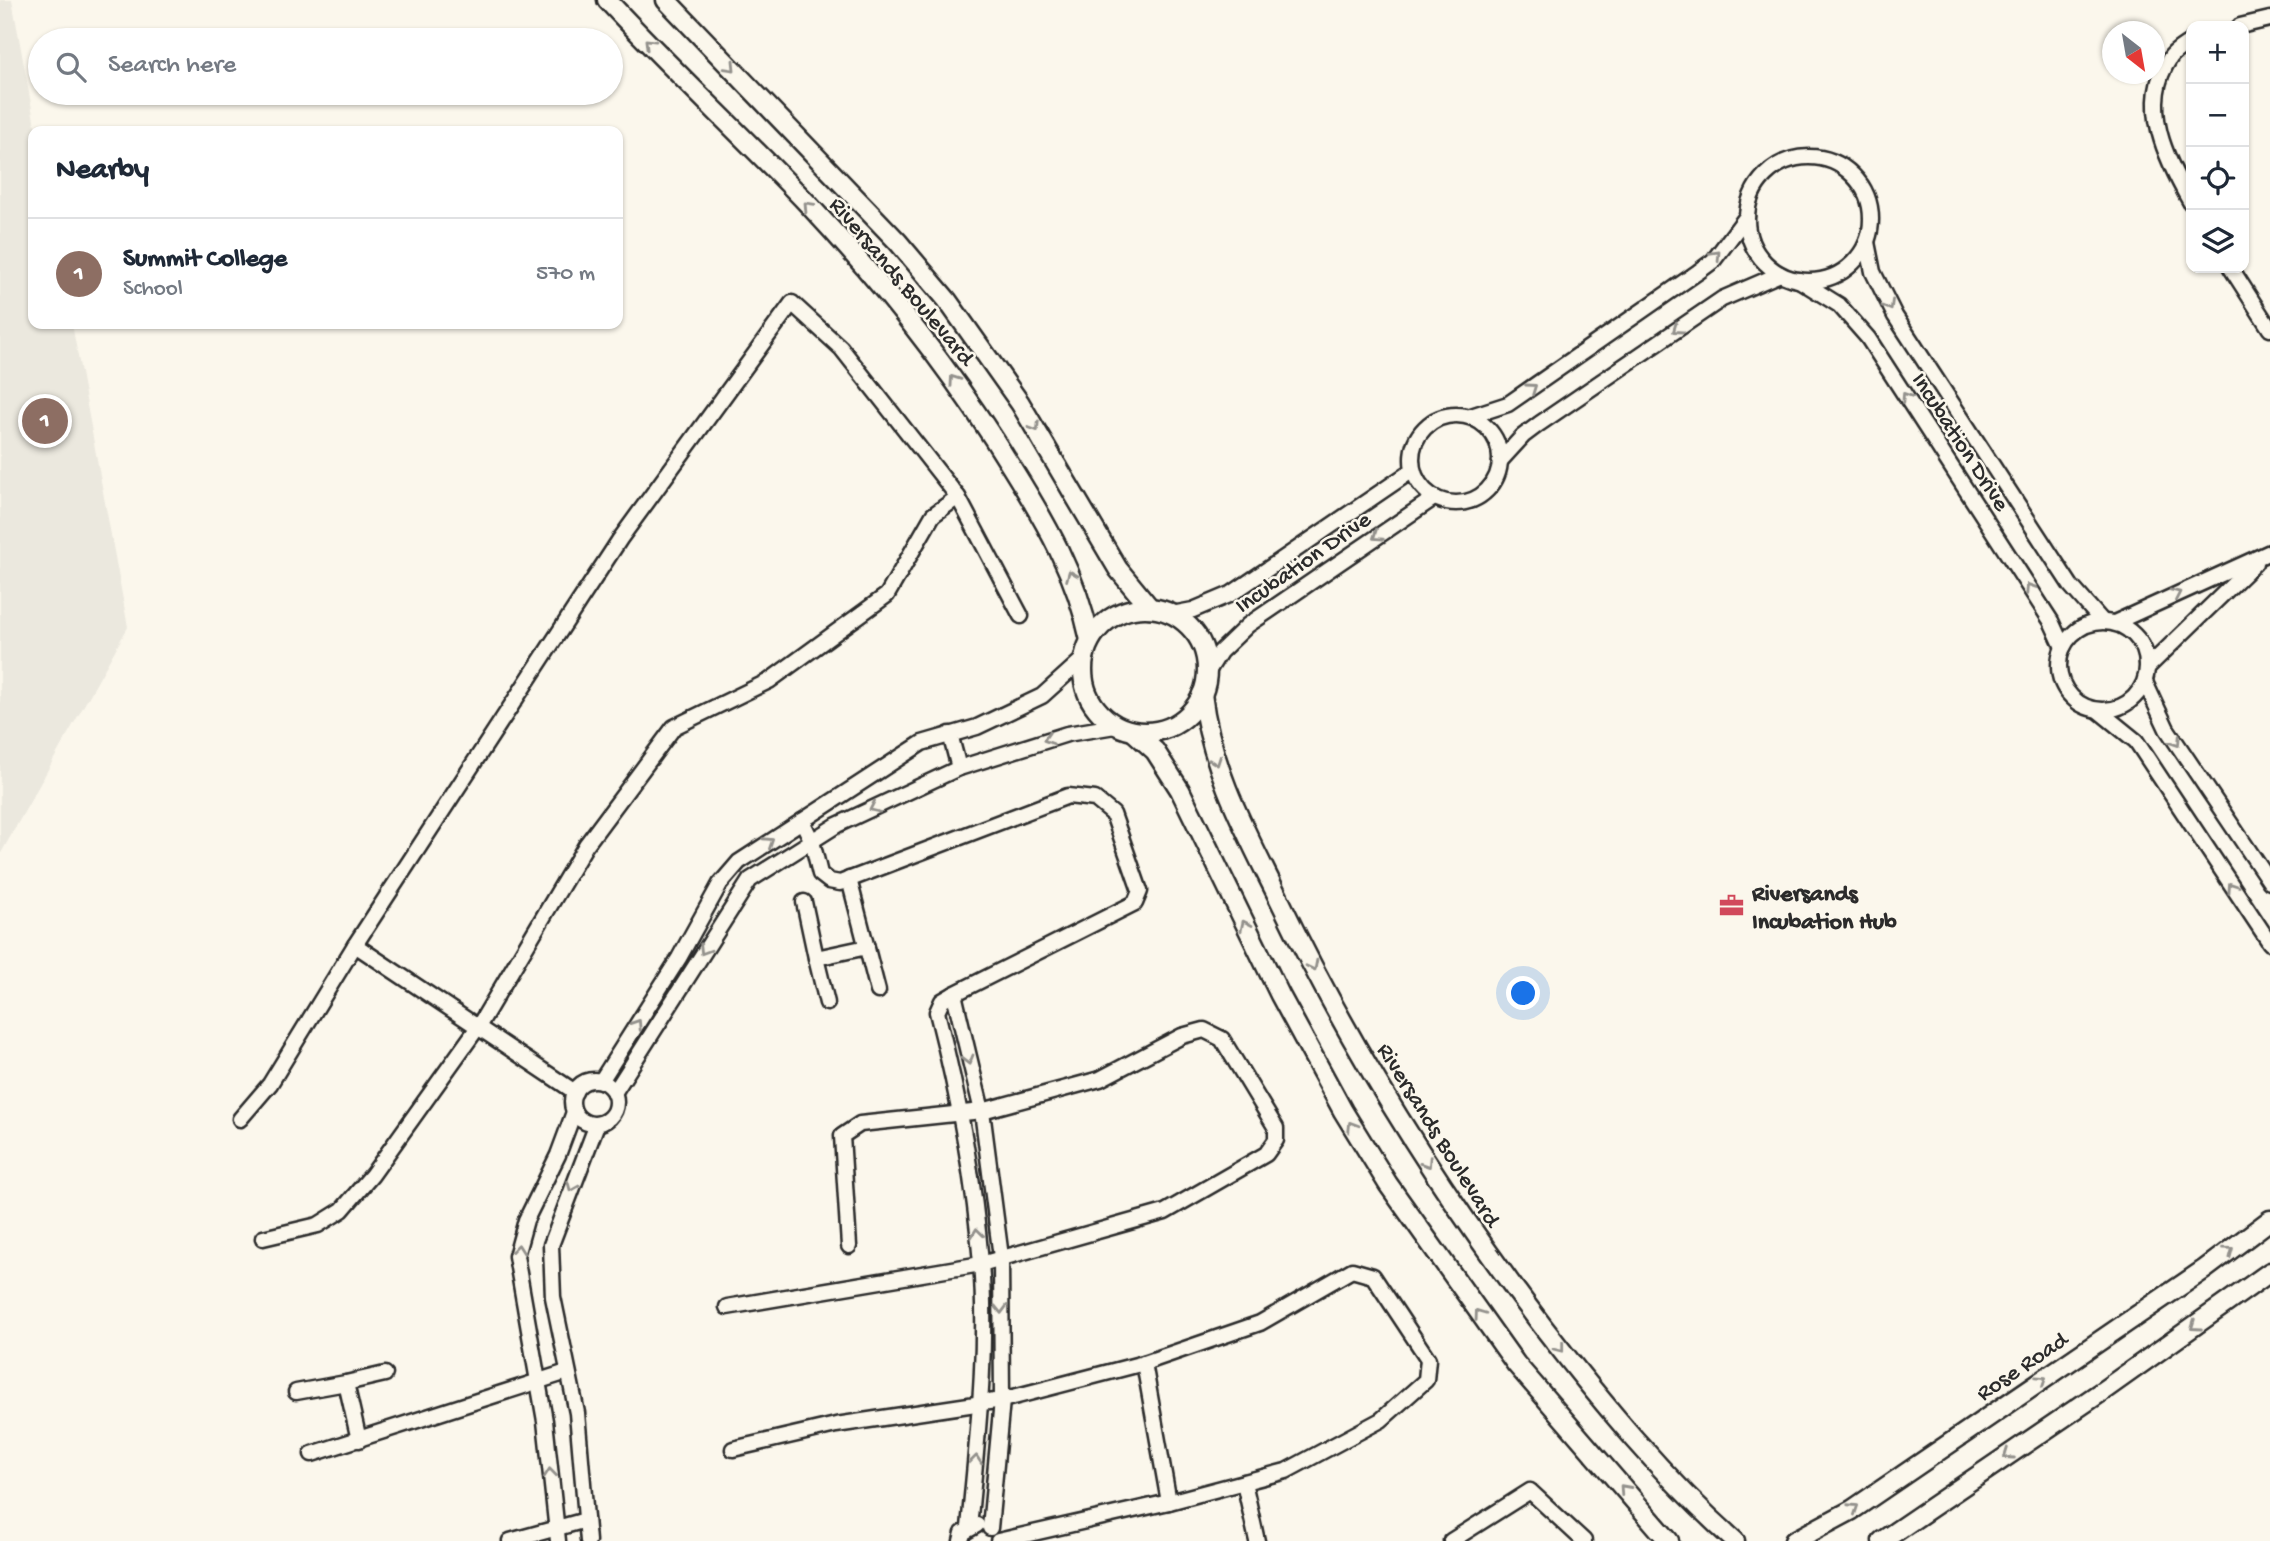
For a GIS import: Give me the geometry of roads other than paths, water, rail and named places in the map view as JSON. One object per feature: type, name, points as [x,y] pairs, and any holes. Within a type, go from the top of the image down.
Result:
[{"type":"street","name":"Riversands Boulevard","points":[[607,0],[809,205],[900,310],[952,377],[993,437],[1060,550],[1072,574],[1090,640]]},
{"type":"street","name":"Riversands Boulevard","points":[[666,0],[898,242],[947,300],[1020,403],[1118,569],[1150,608]]},
{"type":"street","points":[[2249,24],[2270,19]]},
{"type":"street","points":[[2186,45],[2171,56],[2160,78],[2157,96],[2161,143],[2186,193]]},
{"type":"street","points":[[1818,157],[1848,170],[1861,183],[1872,214],[1867,242],[1856,260],[1840,273],[1820,280],[1799,280],[1780,274],[1766,264],[1755,250],[1748,234],[1747,216],[1752,195],[1764,176],[1788,160],[1818,157]]},
{"type":"street","points":[[1471,416],[1493,433],[1501,460],[1498,475],[1490,488],[1478,498],[1456,503],[1434,498],[1422,488],[1413,470],[1414,445],[1430,423],[1443,416],[1471,416],[1508,404],[1713,261],[1747,216]]},
{"type":"street","name":"Incubation Drive","points":[[1867,242],[1873,272],[1895,316],[2071,586],[2108,622]]},
{"type":"street","points":[[2234,273],[2270,330]]},
{"type":"street","points":[[1501,460],[1523,436],[1689,321],[1748,286],[1780,274]]},
{"type":"street","name":"Incubation Drive","points":[[1799,280],[1839,305],[1868,338],[2045,611],[2063,647]]},
{"type":"street","points":[[240,1119],[270,1084],[355,945],[620,539],[792,303],[841,348],[958,498],[1021,616]]},
{"type":"street","name":"Incubation Drive","points":[[1172,614],[1193,610],[1231,594],[1413,470]]},
{"type":"street","points":[[263,1238],[318,1225],[342,1210],[372,1175],[478,1027],[586,845],[674,727],[769,681],[887,595],[933,515],[958,498]]},
{"type":"street","name":"Incubation Drive","points":[[1207,673],[1220,652],[1248,625],[1434,498]]},
{"type":"street","points":[[2267,554],[2108,622],[2079,629],[2063,647],[2059,659],[2062,683],[2076,702],[2099,711],[2136,741],[2270,943]]},
{"type":"street","points":[[2099,711],[2122,707],[2140,692],[2147,675],[2267,554]]},
{"type":"street","points":[[1150,608],[1172,614],[1187,624],[1205,655],[1207,673],[1202,694],[1191,712],[1175,725],[1155,732],[1134,732],[1115,726],[1100,714],[1088,698],[1082,678],[1083,659],[1090,640],[1101,626],[1115,615],[1150,608]]},
{"type":"street","points":[[2108,622],[2135,634],[2147,655],[2147,675],[2167,729],[2270,882]]},
{"type":"street","points":[[601,1082],[679,958],[720,884],[739,862],[922,743],[977,727],[1042,696],[1083,659]]},
{"type":"street","name":"Riversands Boulevard","points":[[1202,694],[1211,747],[1229,797],[1335,1010],[1421,1155],[1487,1252],[1602,1402],[1677,1485],[1735,1541]]},
{"type":"street","points":[[588,1541],[577,1413],[553,1297],[551,1245],[597,1124],[613,1112],[614,1093],[750,880],[837,825],[959,768],[1067,734],[1115,726]]},
{"type":"street","points":[[1134,732],[1155,751],[1180,790],[1280,995],[1343,1111],[1388,1184],[1516,1364],[1669,1541]]},
{"type":"street","points":[[950,734],[959,768]]},
{"type":"street","points":[[802,821],[812,841],[820,874],[829,881],[840,883],[1068,796],[1095,799],[1112,814],[1140,891],[1135,903],[954,994],[942,1001],[937,1012],[962,1112],[981,1264],[981,1405],[969,1528],[961,1541]]},
{"type":"street","points":[[849,879],[878,991]]},
{"type":"street","points":[[804,902],[827,1003]]},
{"type":"street","points":[[355,945],[575,1092]]},
{"type":"street","points":[[816,958],[867,947]]},
{"type":"street","points":[[954,994],[982,1111],[1001,1257],[1002,1400],[995,1536]]},
{"type":"street","points":[[727,1307],[981,1264],[1165,1212],[1266,1154],[1276,1140],[1276,1128],[1222,1039],[1204,1030],[1182,1036],[1100,1079],[982,1111],[860,1124],[842,1136],[849,1246]]},
{"type":"street","points":[[557,1535],[545,1421],[516,1256],[526,1220],[558,1155],[574,1112],[575,1092],[585,1082],[601,1082],[614,1093]]},
{"type":"street","points":[[574,1112],[584,1121],[597,1124]]},
{"type":"street","name":"Rose Road","points":[[1794,1541],[1852,1510],[2205,1269],[2270,1220]]},
{"type":"street","points":[[733,1449],[836,1425],[981,1405],[1144,1363],[1260,1323],[1352,1270],[1373,1276],[1428,1359],[1426,1380],[1381,1420],[1286,1471],[1169,1502],[995,1536],[976,1525],[969,1528]]},
{"type":"street","points":[[1882,1541],[2148,1360],[2270,1272]]},
{"type":"street","points":[[1144,1363],[1169,1502]]},
{"type":"street","points":[[312,1454],[567,1372]]},
{"type":"street","points":[[296,1392],[385,1374]]},
{"type":"street","points":[[346,1383],[359,1440]]},
{"type":"street","points":[[1244,1482],[1257,1541]]},
{"type":"street","points":[[1451,1541],[1530,1491],[1584,1541]]},
{"type":"street","points":[[510,1541],[557,1535],[586,1520]]},
{"type":"place","name":"Summit College","points":[[45,421]]},
{"type":"place","name":"Riversands Incubation Hub","points":[[1732,906]]}]
